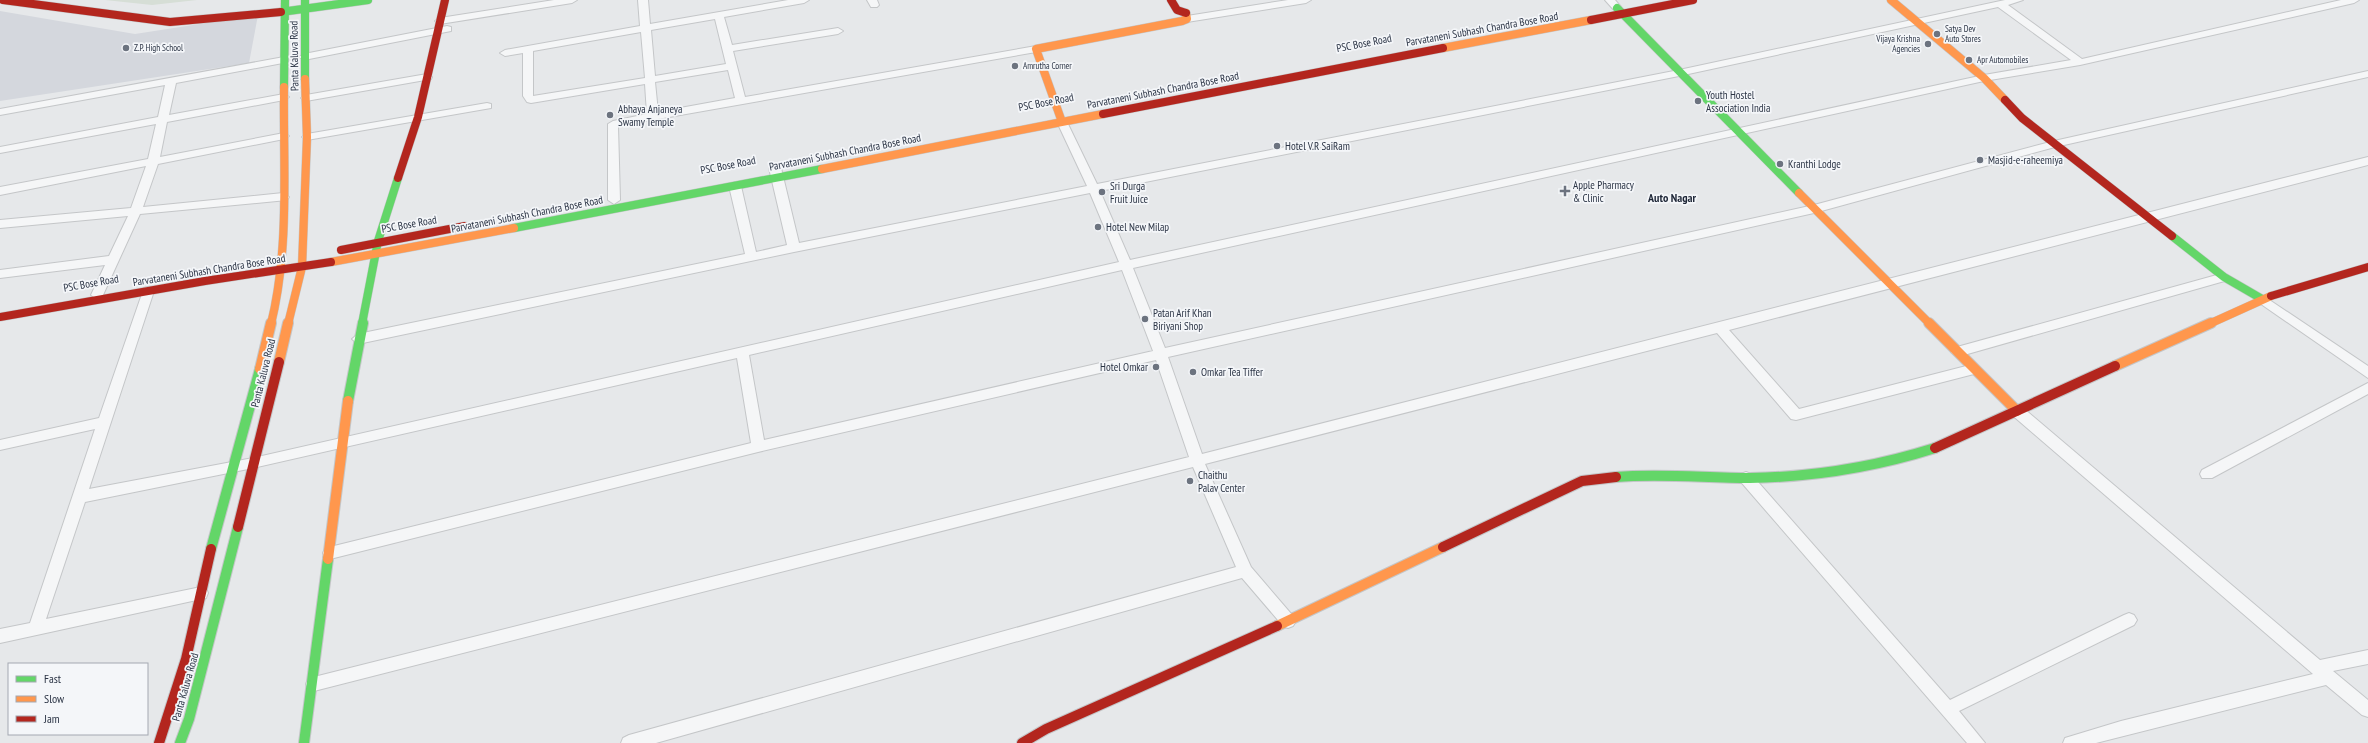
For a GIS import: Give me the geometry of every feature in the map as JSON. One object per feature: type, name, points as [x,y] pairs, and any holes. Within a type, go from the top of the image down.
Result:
[{"type":"street","points":[[2,0],[170,22],[285,5]]},
{"type":"street","points":[[56,0],[170,16],[307,3],[368,0]]},
{"type":"street","points":[[398,210],[423,116],[444,25],[445,0]]},
{"type":"street","points":[[304,743],[314,684],[342,442],[358,338],[377,255],[378,242],[423,116],[427,77],[454,0]]},
{"type":"street","points":[[304,57],[444,25],[572,0]]},
{"type":"street","points":[[643,0],[653,116]]},
{"type":"street","points":[[505,53],[645,30],[804,0]]},
{"type":"street","points":[[1171,0],[1177,10],[1186,12]]},
{"type":"street","points":[[614,200],[613,124],[741,100],[1036,49],[1186,12],[1306,0]]},
{"type":"street","name":"PSC Bose Road","points":[[1119,101],[1613,3],[1648,0]]},
{"type":"street","name":"Parvataneni Subhash Chandra Bose Road","points":[[303,263],[377,255],[735,186],[776,173],[1060,114],[1358,64],[1623,15],[1693,0]]},
{"type":"street","points":[[1891,0],[1984,78],[2022,118],[2224,278],[2262,299],[2368,373]]},
{"type":"street","points":[[358,338],[1093,188],[1679,73],[1918,23],[2018,0]]},
{"type":"street","points":[[79,497],[253,463],[1126,265],[1739,133],[1984,78],[2080,62],[2354,0]]},
{"type":"street","name":"Panta Kaluva Road","points":[[180,743],[189,719],[225,582],[303,263],[307,137],[305,128],[306,98],[304,57],[307,3]]},
{"type":"street","points":[[1613,3],[1679,73],[2017,411],[2368,710]]},
{"type":"street","points":[[2000,4],[2080,62]]},
{"type":"street","name":"Panta Kaluva Road","points":[[159,743],[186,659],[201,593],[266,349],[278,295],[281,266],[283,197],[285,5]]},
{"type":"street","points":[[719,16],[741,100]]},
{"type":"street","points":[[728,49],[838,31]]},
{"type":"street","points":[[1036,49],[1060,114],[1126,265],[1162,354],[1197,461],[1245,571],[1288,621]]},
{"type":"street","points":[[528,50],[528,96],[531,100],[732,66]]},
{"type":"street","points":[[0,112],[171,82],[284,60]]},
{"type":"street","points":[[330,553],[758,447],[1162,354],[1814,209],[2054,144],[2368,74]]},
{"type":"street","points":[[306,98],[427,77]]},
{"type":"street","points":[[97,295],[112,260],[136,213],[153,162],[164,119],[171,82]]},
{"type":"street","points":[[0,150],[284,97]]},
{"type":"street","points":[[307,137],[487,106]]},
{"type":"street","points":[[0,191],[284,136]]},
{"type":"street","points":[[314,684],[1720,328],[2146,215],[2368,161]]},
{"type":"street","name":"PSC Bose Road","points":[[560,209],[776,173],[798,164]]},
{"type":"street","points":[[776,173],[794,248]]},
{"type":"street","points":[[735,186],[752,258]]},
{"type":"street","points":[[0,224],[136,213],[283,197]]},
{"type":"street","name":"PSC Bose Road","points":[[0,310],[303,263],[378,242],[391,235],[475,224]]},
{"type":"street","points":[[377,255],[391,235]]},
{"type":"street","points":[[0,274],[112,260]]},
{"type":"street","name":"Parvataneni Subhash Chandra Bose Road","points":[[0,317],[281,266]]},
{"type":"street","points":[[1022,743],[1048,736],[1582,481],[1618,474],[1746,478],[1817,472],[1881,462],[1927,450],[2017,411],[2262,299],[2368,267]]},
{"type":"street","points":[[1957,352],[2224,278]]},
{"type":"street","points":[[36,627],[148,291]]},
{"type":"street","points":[[1720,328],[1796,415],[1974,369]]},
{"type":"street","points":[[742,352],[758,447]]},
{"type":"street","points":[[2207,474],[2368,388]]},
{"type":"street","points":[[0,446],[104,422]]},
{"type":"street","points":[[1746,478],[1977,743]]},
{"type":"street","points":[[629,743],[1245,571]]},
{"type":"street","points":[[0,636],[36,627],[201,593]]},
{"type":"street","points":[[1948,709],[2129,620]]},
{"type":"street","points":[[2071,743],[2323,672],[2368,657]]},
{"type":"shaded area","points":[[105,0],[197,0],[152,5]]},
{"type":"shaded area","name":"Z.P. High School","points":[[0,11],[135,34],[258,15],[249,63],[0,101]]},
{"type":"traffic: fast","points":[[284,87],[285,0]]},
{"type":"traffic: fast","points":[[305,0],[305,79]]},
{"type":"traffic: fast","points":[[281,12],[368,0]]},
{"type":"traffic: fast","points":[[1617,8],[1799,193]]},
{"type":"traffic: fast","points":[[514,228],[822,169]]},
{"type":"traffic: fast","points":[[348,401],[378,241],[398,178]]},
{"type":"traffic: fast","points":[[2172,236],[2224,277],[2262,299]]},
{"type":"traffic: fast","points":[[211,549],[260,369]]},
{"type":"traffic: fast","points":[[1616,477],[1657,476],[1751,478],[1804,475],[1884,463],[1935,448]]},
{"type":"traffic: fast","points":[[180,743],[189,719],[238,527]]},
{"type":"traffic: fast","points":[[304,743],[328,559]]},
{"type":"traffic: slow","points":[[1891,0],[1984,78],[2005,100]]},
{"type":"traffic: slow","points":[[1062,122],[1036,49],[1182,21],[1187,19],[1186,13]]},
{"type":"traffic: slow","points":[[1443,48],[1591,20]]},
{"type":"traffic: slow","points":[[279,362],[302,267],[307,137],[305,79]]},
{"type":"traffic: slow","points":[[260,369],[278,295],[282,262],[284,87]]},
{"type":"traffic: slow","points":[[822,169],[1103,114]]},
{"type":"traffic: slow","points":[[1799,193],[2017,411]]},
{"type":"traffic: slow","points":[[331,262],[514,228]]},
{"type":"traffic: slow","points":[[2115,366],[2271,296]]},
{"type":"traffic: slow","points":[[328,559],[348,401]]},
{"type":"traffic: slow","points":[[1277,626],[1443,547]]},
{"type":"traffic: jam","points":[[3,0],[170,22],[281,12]]},
{"type":"traffic: jam","points":[[398,178],[418,117],[445,0]]},
{"type":"traffic: jam","points":[[1171,0],[1177,10],[1186,13]]},
{"type":"traffic: jam","points":[[1591,20],[1693,0]]},
{"type":"traffic: jam","points":[[1103,114],[1443,48]]},
{"type":"traffic: jam","points":[[2005,100],[2022,118],[2172,236]]},
{"type":"traffic: jam","points":[[341,250],[465,226]]},
{"type":"traffic: jam","points":[[0,317],[205,281],[331,262]]},
{"type":"traffic: jam","points":[[2271,296],[2368,267]]},
{"type":"traffic: jam","points":[[238,527],[279,362]]},
{"type":"traffic: jam","points":[[1935,448],[2115,366]]},
{"type":"traffic: jam","points":[[1443,547],[1582,481],[1616,477]]},
{"type":"traffic: jam","points":[[159,743],[186,659],[211,549]]},
{"type":"traffic: jam","points":[[1022,743],[1046,729],[1277,626]]},
{"type":"place","name":"Satya Dev Auto Stores","points":[[1937,34]]},
{"type":"place","name":"Vijaya Krishna Agencies","points":[[1928,44]]},
{"type":"place","name":"Z.P. High School","points":[[126,48]]},
{"type":"place","name":"Apr Automobiles","points":[[1969,60]]},
{"type":"place","name":"Amrutha Corner","points":[[1015,66]]},
{"type":"place","name":"Youth Hostel Association India","points":[[1698,101]]},
{"type":"place","name":"Abhaya Anjaneya Swamy Temple","points":[[610,115]]},
{"type":"place","name":"Hotel V.R SaiRam","points":[[1277,146]]},
{"type":"place","name":"Masjid-e-raheemiya","points":[[1980,160]]},
{"type":"place","name":"Kranthi Lodge","points":[[1780,164]]},
{"type":"place","name":"Apple Pharmacy & Clinic","points":[[1565,191]]},
{"type":"place","name":"Sri Durga Fruit Juice","points":[[1102,192]]},
{"type":"place","name":"Hotel New Milap","points":[[1098,227]]},
{"type":"place","name":"Patan Arif Khan Biriyani Shop","points":[[1145,319]]},
{"type":"place","name":"Hotel Omkar","points":[[1156,367]]},
{"type":"place","name":"Omkar Tea Tiffer","points":[[1193,372]]},
{"type":"place","name":"Chaithu Palav Center","points":[[1190,481]]},
{"type":"district","name":"Auto Nagar","points":[[1672,198]]}]
